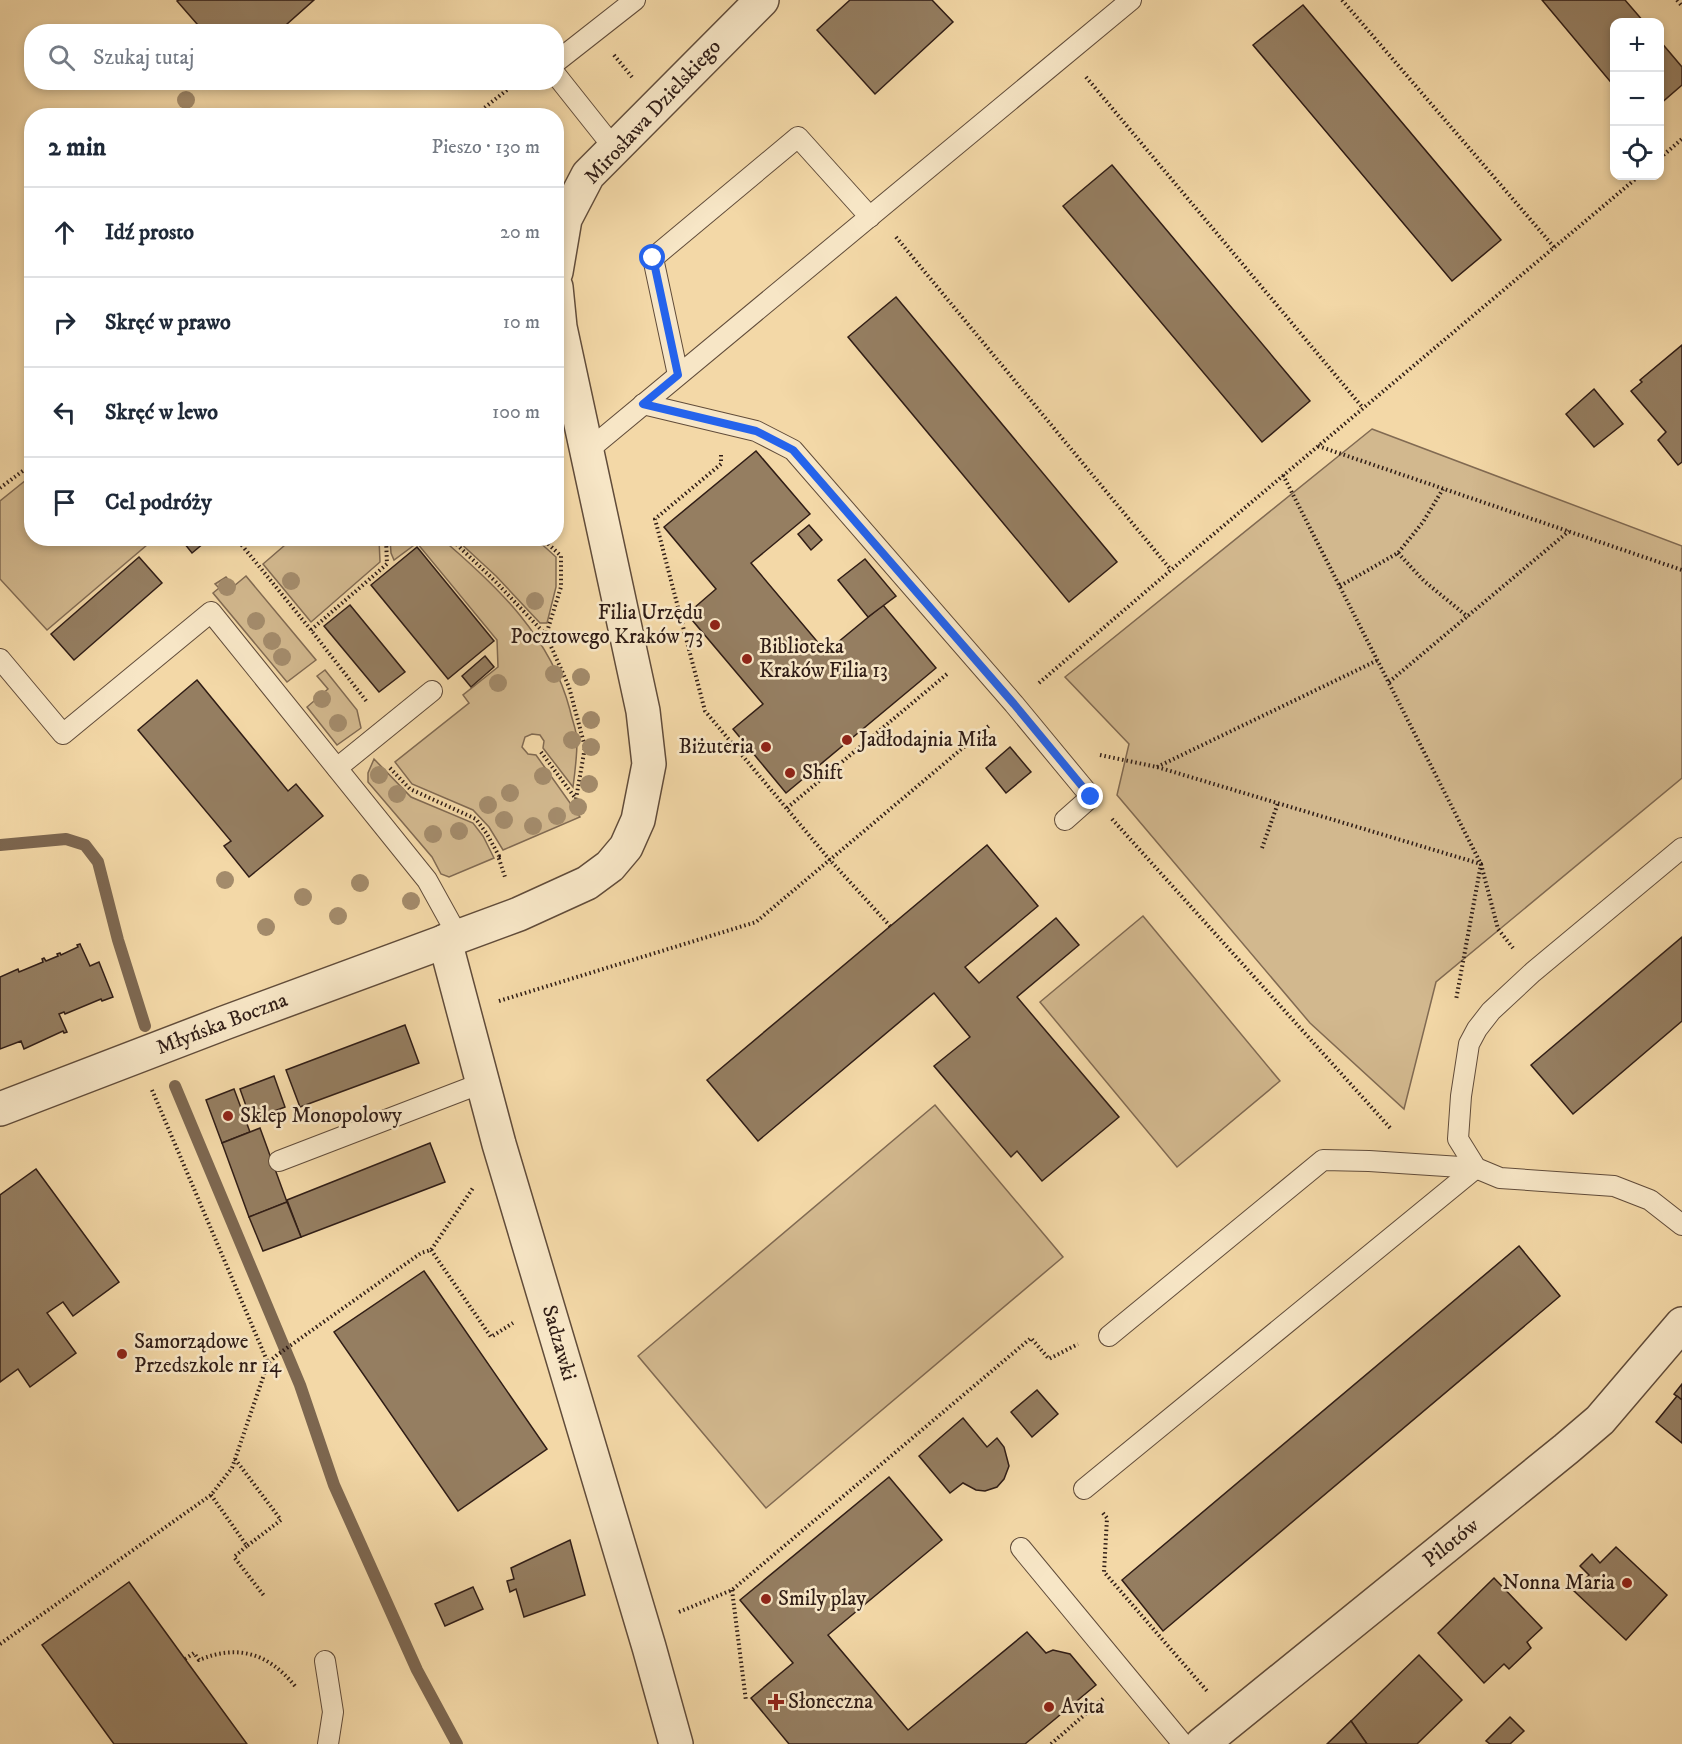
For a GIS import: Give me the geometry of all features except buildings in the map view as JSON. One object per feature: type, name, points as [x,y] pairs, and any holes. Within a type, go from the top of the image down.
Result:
[{"type":"street","name":"Mirosława Dzielskiego","points":[[564,225],[588,175],[762,0]]},
{"type":"street","points":[[452,938],[519,914],[587,883],[610,866],[626,846],[638,820],[649,764],[643,711],[631,646],[564,346]]},
{"type":"street","name":"Młyńska Boczna","points":[[0,1109],[452,938]]},
{"type":"street","name":"Sadzawki","points":[[452,938],[482,1083],[676,1744]]},
{"type":"street","name":"Pilotów","points":[[1202,1744],[1575,1442],[1600,1420],[1682,1324]]},
{"type":"lane","points":[[564,56],[635,0]]},
{"type":"lane","points":[[586,452],[1131,0]]},
{"type":"lane","points":[[564,85],[614,148]]},
{"type":"lane","points":[[678,375],[653,258],[798,136],[870,217]]},
{"type":"lane","points":[[643,404],[756,431],[793,450],[1014,704],[1091,797],[1065,820]]},
{"type":"lane","points":[[0,659],[63,734],[211,612],[427,880],[452,938]]},
{"type":"lane","points":[[338,768],[432,691]]},
{"type":"lane","points":[[1476,1168],[1458,1139],[1461,1096],[1469,1044],[1477,1029],[1491,1011],[1533,972],[1682,848]]},
{"type":"lane","points":[[279,1161],[482,1083]]},
{"type":"lane","points":[[1109,1336],[1323,1160],[1476,1168],[1500,1178],[1614,1186],[1650,1200],[1682,1225]]},
{"type":"lane","points":[[1084,1489],[1476,1168]]},
{"type":"lane","points":[[1021,1548],[1183,1744]]},
{"type":"lane","points":[[325,1661],[333,1712],[328,1744]]},
{"type":"path","points":[[1342,0],[1554,247]]},
{"type":"path","points":[[1677,0],[1682,6]]},
{"type":"path","points":[[1066,53],[1364,408]]},
{"type":"path","points":[[484,108],[507,90]]},
{"type":"path","points":[[1664,154],[1682,139]]},
{"type":"path","points":[[496,1002],[756,922],[1634,180]]},
{"type":"path","points":[[1318,446],[1682,570]]},
{"type":"path","points":[[0,488],[24,470]]},
{"type":"path","points":[[1283,475],[1481,864],[1498,929],[1533,972]]},
{"type":"path","points":[[1340,586],[1398,553],[1423,522],[1443,489]]},
{"type":"path","points":[[1389,682],[1569,531]]},
{"type":"path","points":[[243,546],[387,728]]},
{"type":"path","points":[[311,630],[387,564],[386,546]]},
{"type":"path","points":[[458,546],[546,635],[569,687],[585,747],[576,799],[541,752]]},
{"type":"path","points":[[546,635],[561,586],[561,556],[550,546]]},
{"type":"path","points":[[1398,553],[1424,581],[1468,617]]},
{"type":"path","points":[[1156,767],[1378,660]]},
{"type":"path","points":[[787,808],[941,679]]},
{"type":"path","points":[[368,744],[410,789],[476,819],[499,856],[509,886]]},
{"type":"path","points":[[1046,744],[1156,767],[1481,864]]},
{"type":"path","points":[[1262,848],[1278,803]]},
{"type":"path","points":[[1108,814],[1421,1164]]},
{"type":"path","points":[[1477,1029],[1453,1019],[1481,864]]},
{"type":"path","points":[[132,1058],[149,1084],[268,1363]]},
{"type":"path","points":[[0,1644],[211,1495],[232,1468],[268,1363],[421,1253],[431,1250],[475,1184]]},
{"type":"path","points":[[431,1250],[491,1336],[548,1305]]},
{"type":"path","points":[[678,1613],[732,1590],[1031,1338],[1049,1359],[1098,1334],[1109,1336]]},
{"type":"path","points":[[235,1459],[281,1520],[234,1557],[265,1597]]},
{"type":"path","points":[[1084,1489],[1107,1518],[1104,1572],[1211,1696]]},
{"type":"path","points":[[211,1495],[247,1546]]},
{"type":"path","points":[[732,1590],[746,1701]]},
{"type":"path","points":[[185,1659],[194,1653],[199,1660],[224,1652],[243,1652],[261,1657],[282,1670],[298,1689]]},
{"type":"path","points":[[1051,1744],[1128,1677]]},
{"type":"shaded area","points":[[1372,429],[1682,546],[1682,778],[1436,982],[1404,1109],[1310,1023],[1117,795],[1129,744],[1065,677]]},
{"type":"shaded area","points":[[24,482],[24,546],[146,546],[47,630],[0,579],[0,501]]},
{"type":"shaded area","points":[[284,546],[379,546],[380,562],[311,622],[263,564]]},
{"type":"shaded area","points":[[390,546],[413,546],[394,560]]},
{"type":"shaded area","points":[[419,546],[450,546],[502,595],[536,636],[550,659],[570,710],[577,737],[573,787],[543,748],[544,741],[540,735],[532,734],[525,737],[522,747],[528,754],[536,755],[580,817],[503,850],[489,827],[473,810],[412,784],[395,762],[469,703],[463,695],[498,667],[497,640]]},
{"type":"shaded area","points":[[464,546],[544,546],[556,557],[556,587],[547,623],[540,623],[496,576]]},
{"type":"shaded area","points":[[246,576],[316,660],[287,682],[213,593],[219,588],[215,584],[226,577],[234,586]]},
{"type":"shaded area","points":[[325,670],[357,710],[361,728],[337,745],[307,707],[328,689],[317,676]]},
{"type":"shaded area","points":[[374,759],[411,797],[473,823],[483,836],[494,858],[449,877],[441,874],[432,857],[368,782],[368,773]]},
{"type":"shaded area","points":[[1143,916],[1280,1081],[1177,1167],[1040,1002]]},
{"type":"shaded area","points":[[935,1105],[1063,1257],[766,1508],[638,1356]]},
{"type":"waterway","points":[[0,845],[66,839],[85,845],[98,862],[118,940],[145,1026]]},
{"type":"waterway","points":[[175,1086],[300,1385],[334,1485],[417,1670],[457,1744]]},
{"type":"place","name":"Filia Urzędu Pocztowego Kraków 73","points":[[715,625]]},
{"type":"place","name":"Biblioteka Kraków Filia 13","points":[[747,659]]},
{"type":"place","name":"Jadłodajnia Miła","points":[[847,740]]},
{"type":"place","name":"Biżuteria","points":[[766,747]]},
{"type":"place","name":"Shift","points":[[790,773]]},
{"type":"place","name":"Sklep Monopolowy","points":[[228,1116]]},
{"type":"place","name":"Samorządowe Przedszkole nr 14","points":[[122,1354]]},
{"type":"place","name":"Nonna Maria","points":[[1627,1583]]},
{"type":"place","name":"Smily play","points":[[766,1599]]},
{"type":"place","name":"Słoneczna","points":[[776,1702]]},
{"type":"place","name":"Avita","points":[[1049,1707]]},
{"type":"route","points":[[653,258],[678,375],[643,404],[756,431],[793,450],[1014,704],[1091,797]]}]
